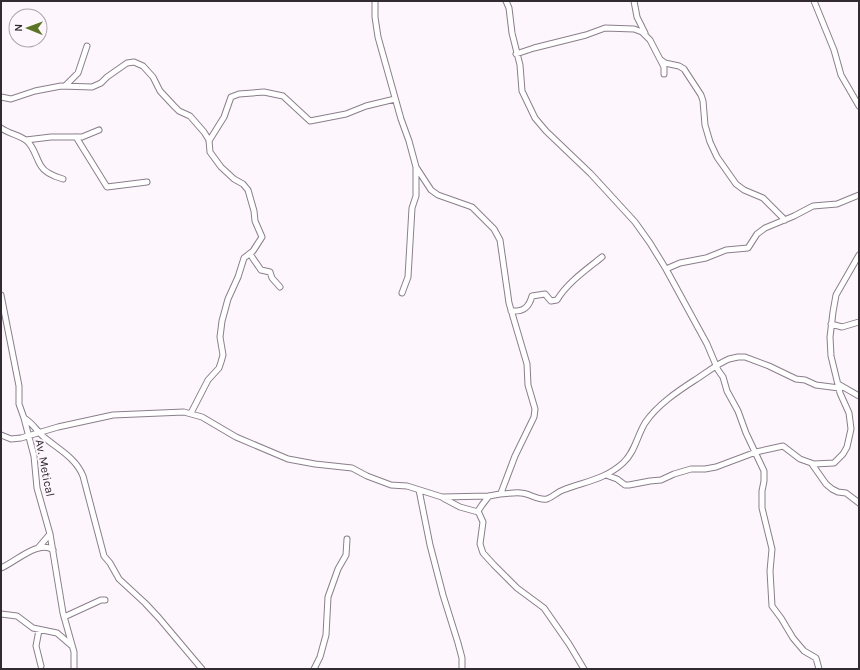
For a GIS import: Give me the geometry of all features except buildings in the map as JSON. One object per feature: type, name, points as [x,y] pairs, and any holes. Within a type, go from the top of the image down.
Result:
[{"type":"street","points":[[374,1],[377,32],[403,126],[410,141],[411,152],[416,167],[428,186],[434,192],[447,199],[472,207],[497,233],[501,245],[511,311],[527,364],[528,385],[535,409],[534,417],[515,456],[500,494]]},
{"type":"street","points":[[506,1],[509,8],[516,54],[520,64],[522,91],[535,118],[557,142],[591,174],[635,222],[650,242],[707,344],[716,366],[725,381],[727,391],[738,411],[746,433],[764,471],[762,508],[772,549],[770,572],[772,606],[793,638],[804,651],[816,658],[819,669]]},
{"type":"street","points":[[634,1],[637,17],[646,36]]},
{"type":"street","points":[[814,1],[834,50],[841,76],[859,106]]},
{"type":"street","points":[[516,54],[586,35],[605,28],[634,29],[640,31],[646,36],[653,45],[664,67],[664,74]]},
{"type":"street","points":[[65,86],[78,73],[87,46]]},
{"type":"street","points":[[661,60],[665,63],[682,67],[693,82],[702,98],[705,124],[710,142],[717,157],[736,184],[744,190],[763,198],[785,220]]},
{"type":"street","points":[[1,97],[11,99],[35,91],[65,86],[92,87],[101,83],[127,63],[131,62],[137,64],[149,72],[160,91],[174,106],[194,119],[208,136],[210,152],[221,167],[234,179],[243,184],[248,190],[254,211],[255,221],[263,236],[250,254],[244,256],[238,277],[227,303],[220,330],[223,355],[222,362],[219,368],[208,380],[191,413]]},
{"type":"street","points":[[209,141],[224,117],[231,97],[239,94],[264,92],[283,96],[295,109],[310,121],[346,114],[396,99]]},
{"type":"street","points":[[1,128],[26,140],[35,152],[42,169],[63,179]]},
{"type":"street","points":[[26,140],[51,136],[82,137],[99,130]]},
{"type":"street","points":[[76,137],[107,187],[147,182]]},
{"type":"street","points":[[402,294],[408,277],[412,208],[416,196],[416,167]]},
{"type":"street","points":[[666,269],[680,263],[706,258],[728,250],[749,248],[761,230],[813,206],[837,204],[859,195]]},
{"type":"street","points":[[250,254],[262,270],[270,272],[272,278],[280,287]]},
{"type":"street","points":[[606,475],[625,485],[661,480],[691,469],[716,467],[756,452],[783,446],[800,459],[812,464],[834,463],[843,454],[847,447],[851,429],[849,413],[838,386],[831,356],[831,324],[838,292],[859,255]]},
{"type":"street","points":[[511,311],[517,311],[526,307],[531,302],[532,296],[545,294],[552,300],[557,300],[559,295],[574,280],[602,257]]},
{"type":"street","name":"Av. Metical","points":[[1,295],[20,386],[19,404],[29,436],[35,462],[37,488],[50,534],[64,617],[74,654],[74,669]]},
{"type":"street","points":[[831,324],[842,327],[859,322]]},
{"type":"street","points":[[1,323],[7,328]]},
{"type":"street","points":[[442,497],[489,496],[522,493],[537,498],[547,499],[559,491],[606,475],[623,463],[629,456],[643,426],[654,413],[681,388],[724,361],[742,356],[770,366],[796,379],[805,380],[816,385],[838,386],[859,396]]},
{"type":"street","points":[[1,436],[11,439],[29,436],[39,432],[113,415],[169,412],[191,413],[202,417],[236,437],[288,459],[352,468],[367,476],[391,485],[407,486],[442,497],[460,507],[478,512],[483,522],[480,544],[483,553],[517,588],[546,610],[584,669]]},
{"type":"street","points":[[24,418],[35,426],[45,439],[67,455],[81,470],[103,553],[119,579],[145,602],[202,669]]},
{"type":"street","points":[[812,464],[826,484],[832,489],[846,494],[859,503]]},
{"type":"street","points":[[419,490],[430,545],[462,658],[462,669]]},
{"type":"street","points":[[478,512],[489,496]]},
{"type":"street","points":[[1,568],[38,548],[50,534]]},
{"type":"street","points":[[314,669],[320,657],[326,635],[328,597],[338,569],[346,555],[347,539]]},
{"type":"street","points":[[38,548],[50,548],[53,550]]},
{"type":"street","points":[[64,617],[101,600],[105,600]]},
{"type":"street","points":[[1,614],[17,616],[33,628],[39,630],[69,632]]},
{"type":"street","points":[[60,632],[65,630],[67,626]]},
{"type":"street","points":[[39,630],[36,646],[41,666]]},
{"type":"street","points":[[60,632],[72,646]]}]
